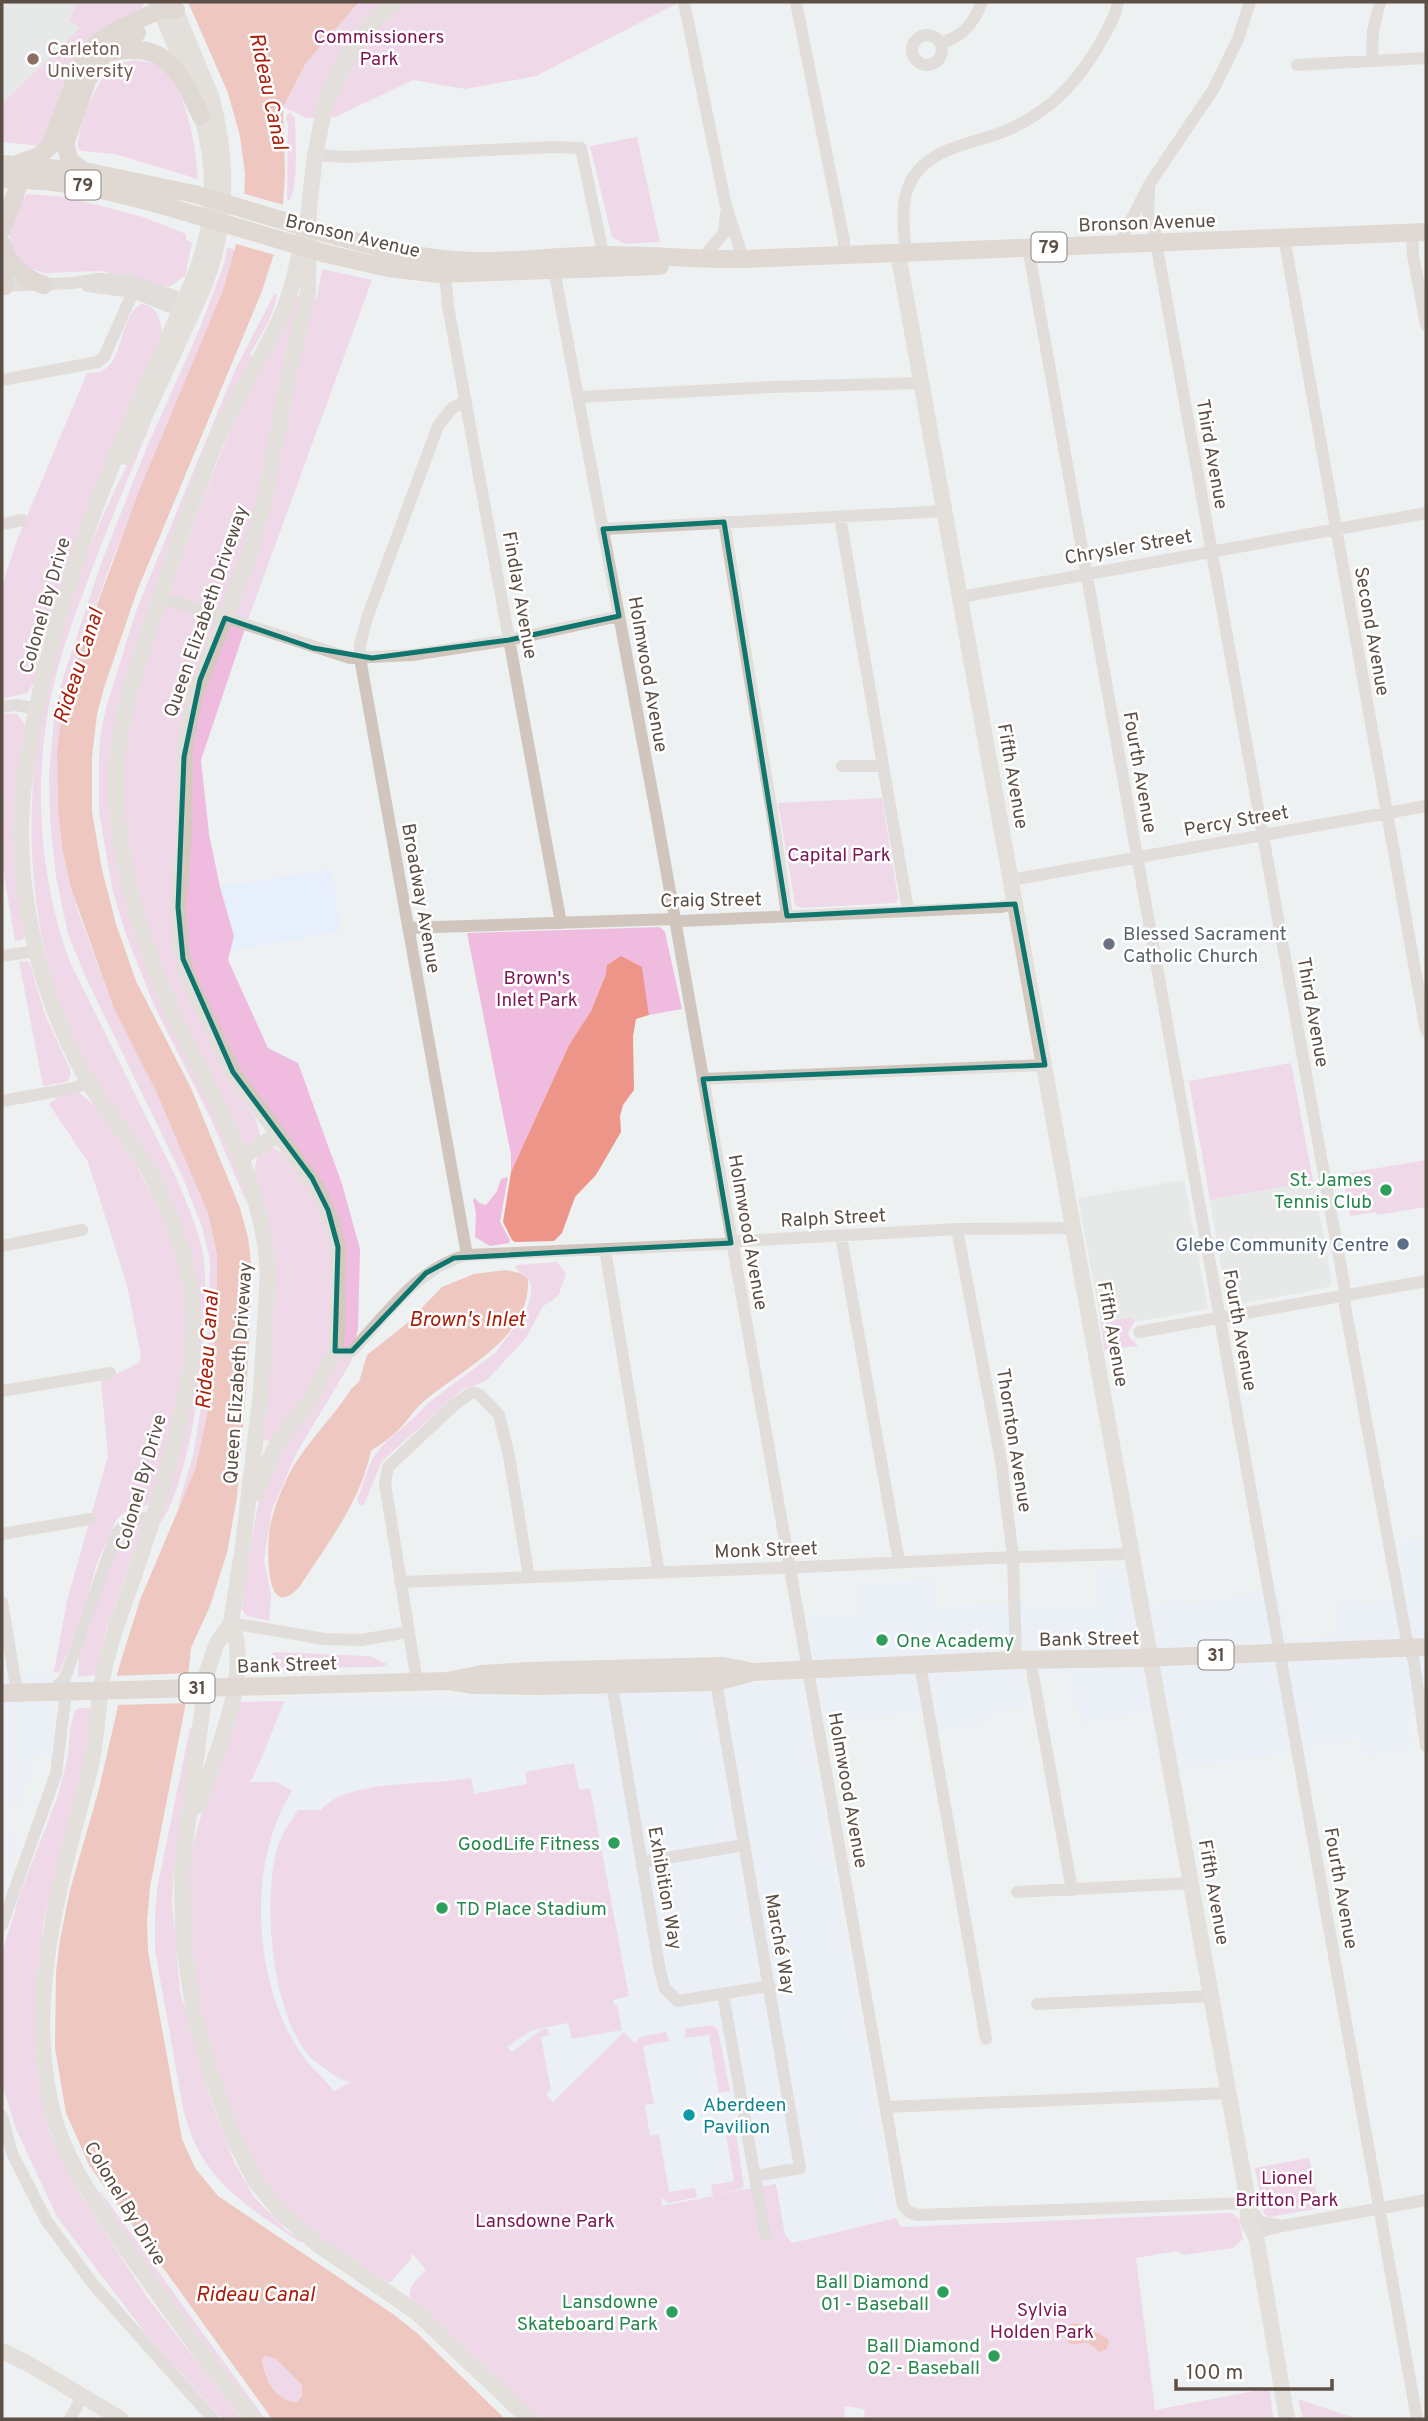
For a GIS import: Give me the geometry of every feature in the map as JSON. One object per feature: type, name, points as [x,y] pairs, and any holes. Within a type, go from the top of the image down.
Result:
[{"type":"main road","name":"Queen Elizabeth Driveway","points":[[243,1546],[266,1465],[283,1434],[319,1386],[335,1351],[338,1247],[332,1222],[312,1178],[242,1087],[228,1062],[195,995],[181,950],[178,898],[184,837],[187,733],[195,693],[249,556],[260,518],[303,317],[309,271],[308,216],[314,155],[326,101],[343,65],[363,35],[396,2]]},
{"type":"main road","points":[[84,171],[69,160],[66,138],[90,75],[105,53],[166,9]]},
{"type":"main road","points":[[2,230],[13,169],[39,156],[50,146],[76,75],[88,52],[109,34],[166,9]]},
{"type":"main road","name":"Colonel By Drive","points":[[166,9],[201,116],[211,167],[209,228],[186,308],[141,428],[88,531],[55,628],[24,782],[22,830],[25,881],[41,976],[57,1020],[88,1082],[150,1174],[176,1233],[190,1283],[193,1343],[187,1388],[171,1458],[154,1520],[104,1668],[93,1757],[51,1923],[43,2002],[45,2062],[56,2124],[80,2175],[110,2225],[192,2344],[253,2419]]},
{"type":"main road","name":"Colonel By Drive","points":[[166,9],[211,96],[224,172],[222,222],[217,248],[186,308]]},
{"type":"main road","points":[[105,53],[135,49],[164,57],[178,71],[201,116]]},
{"type":"main road","name":"Bronson Avenue","points":[[13,169],[99,188],[327,254],[414,273],[445,274],[666,255],[702,260],[743,259],[1419,233]]},
{"type":"main road","name":"Bronson Avenue","points":[[2,179],[13,169],[84,171],[194,194],[397,252],[469,261],[553,264]]},
{"type":"main road","name":"Queen Elizabeth Driveway","points":[[308,216],[290,292],[281,316],[216,443],[160,597],[129,689],[120,725],[116,771],[118,823],[127,876],[146,946],[171,1008],[227,1123],[241,1158],[261,1219],[268,1273],[261,1391],[243,1546],[231,1623],[216,1645],[207,1672],[182,1869],[181,1906],[190,1996],[220,2102],[248,2171],[262,2191],[295,2226],[415,2312],[529,2419]]},
{"type":"main road","points":[[2,245],[15,269],[44,285]]},
{"type":"main road","points":[[2,245],[3,286]]},
{"type":"main road","name":"Fifth Avenue","points":[[902,253],[922,383],[1249,2205],[1249,2226],[1255,2233],[1287,2419]]},
{"type":"main road","points":[[241,1158],[277,1135]]},
{"type":"main road","name":"Queen Elizabeth Driveway","points":[[188,1835],[232,1701],[237,1650],[236,1635],[231,1623]]},
{"type":"main road","name":"Bank Street","points":[[612,1677],[716,1682],[753,1672],[808,1669],[1023,1659],[1152,1658],[1418,1647]]},
{"type":"main road","name":"Bank Street","points":[[9,1693],[448,1681],[473,1685],[612,1677],[723,1666],[753,1672]]},
{"type":"main road","points":[[2,2351],[121,2419]]},
{"type":"street","points":[[684,2],[725,202],[743,259]]},
{"type":"street","points":[[796,2],[845,255]]},
{"type":"street","points":[[940,43],[954,40],[964,32],[982,2]]},
{"type":"street","points":[[902,253],[903,207],[909,187],[919,170],[939,154],[955,146],[1002,132],[1025,121],[1059,97],[1088,65],[1116,13],[1118,2]]},
{"type":"street","points":[[1119,244],[1150,183],[1213,90],[1238,39],[1250,2]]},
{"type":"street","points":[[1371,59],[1373,32],[1380,2]]},
{"type":"street","points":[[1297,65],[1426,58]]},
{"type":"street","points":[[314,155],[346,157],[581,148],[605,261]]},
{"type":"street","name":"Third Avenue","points":[[1150,183],[1147,197],[1148,216],[1157,242],[1345,1296],[1345,1310],[1418,1647],[1414,1662],[1426,1746]]},
{"type":"street","points":[[702,260],[724,233],[725,202]]},
{"type":"street","points":[[1419,233],[1413,255],[1426,325]]},
{"type":"street","name":"Second Avenue","points":[[1284,237],[1426,1031]]},
{"type":"street","name":"Fourth Avenue","points":[[1028,247],[1417,2419]]},
{"type":"street","name":"Holmwood Avenue","points":[[553,264],[703,1079],[904,2206],[918,2216],[1249,2205]]},
{"type":"street","name":"Findlay Avenue","points":[[445,274],[448,306],[561,923]]},
{"type":"street","points":[[3,286],[127,279],[145,284],[186,308]]},
{"type":"street","points":[[73,284],[133,292],[186,308]]},
{"type":"street","points":[[2,380],[99,362],[110,346],[133,292]]},
{"type":"street","points":[[579,397],[772,387],[922,383]]},
{"type":"street","name":"Broadway Avenue","points":[[466,401],[452,408],[438,426],[368,618],[360,645],[360,658],[467,1255]]},
{"type":"street","points":[[603,529],[946,511]]},
{"type":"street","name":"Chrysler Street","points":[[961,597],[1426,513]]},
{"type":"street","points":[[840,517],[908,910]]},
{"type":"street","points":[[2,524],[22,520]]},
{"type":"street","points":[[724,522],[787,916]]},
{"type":"street","points":[[160,597],[350,658],[412,655],[509,640],[619,616]]},
{"type":"street","points":[[2,707],[16,705],[37,709]]},
{"type":"street","points":[[842,766],[883,766]]},
{"type":"street","name":"Percy Street","points":[[1011,880],[1426,806]]},
{"type":"street","name":"Craig Street","points":[[408,928],[673,919],[681,921],[1000,907],[1015,904]]},
{"type":"street","points":[[2,956],[36,951]]},
{"type":"street","points":[[703,1079],[1045,1065]]},
{"type":"street","points":[[2,1101],[75,1088],[88,1082]]},
{"type":"street","name":"Ralph Street","points":[[467,1255],[573,1252],[957,1230],[1075,1228]]},
{"type":"street","points":[[2,1245],[82,1230]]},
{"type":"street","name":"Thornton Avenue","points":[[957,1230],[1001,1461],[1023,1659],[1072,1890]]},
{"type":"street","points":[[841,1236],[900,1563]]},
{"type":"street","points":[[605,1249],[659,1573]]},
{"type":"street","points":[[335,1351],[352,1351],[426,1273],[454,1258],[467,1255]]},
{"type":"street","points":[[1139,1332],[1426,1281]]},
{"type":"street","points":[[2,1391],[110,1373]]},
{"type":"street","points":[[417,1682],[385,1483],[388,1467],[453,1406],[472,1392],[486,1400],[499,1415],[509,1455],[529,1577]]},
{"type":"street","points":[[2,1925],[56,1774],[58,1692],[116,1534],[130,1519],[142,1517],[154,1520]]},
{"type":"street","points":[[2,1534],[90,1519]]},
{"type":"street","name":"Monk Street","points":[[400,1582],[789,1568],[1013,1556],[1133,1555]]},
{"type":"street","points":[[2,1602],[9,1693]]},
{"type":"street","points":[[231,1623],[324,1639],[360,1640],[408,1632]]},
{"type":"street","points":[[920,1664],[986,2039]]},
{"type":"street","name":"Exhibition Way","points":[[612,1677],[615,1709],[665,1989],[678,2001],[770,1986]]},
{"type":"street","name":"Marché Way","points":[[716,1682],[800,2168],[755,2176]]},
{"type":"street","points":[[643,1862],[744,1845]]},
{"type":"street","points":[[1017,1892],[1192,1883]]},
{"type":"street","points":[[723,1994],[765,2235]]},
{"type":"street","points":[[1037,2004],[1212,1996]]},
{"type":"street","points":[[886,2107],[1229,2093]]},
{"type":"street","points":[[2,2116],[12,2154],[46,2220],[93,2284],[213,2419]]},
{"type":"street","points":[[1255,2233],[1426,2200]]},
{"type":"street","points":[[1249,2205],[1260,2222],[1282,2226]]},
{"type":"street","points":[[70,2419],[83,2395]]},
{"type":"highlighted area","points":[[724,522],[787,916],[1015,904],[1045,1065],[703,1079],[731,1243],[454,1258],[426,1273],[352,1351],[335,1351],[338,1247],[328,1210],[312,1178],[233,1072],[183,959],[178,907],[184,757],[200,680],[225,618],[313,648],[372,658],[509,640],[619,616],[603,529]]},
{"type":"shaded area","name":"Carleton University","points":[[2,2],[136,2],[2,114]]},
{"type":"shaded area","points":[[332,869],[341,931],[230,951],[234,936],[220,887]]},
{"type":"shaded area","points":[[1184,1180],[1208,1309],[1134,1322],[1132,1318],[1101,1323],[1078,1198]]},
{"type":"shaded area","points":[[1313,1181],[1332,1282],[1330,1287],[1228,1306],[1210,1200]]},
{"type":"shaded area","points":[[1426,1537],[1426,1714],[1408,1717],[1413,1748],[1364,1757],[1359,1737],[1288,1752],[1160,1773],[1148,1711],[1080,1725],[1070,1673],[1023,1675],[1027,1706],[986,1714],[987,1723],[928,1734],[924,1711],[826,1724],[807,1615],[860,1613],[860,1584],[937,1579],[937,1607],[1025,1602],[1027,1608],[1097,1605],[1095,1569],[1143,1568],[1151,1606],[1184,1600],[1185,1606],[1279,1587],[1288,1638],[1337,1636],[1333,1602],[1360,1599],[1363,1605],[1408,1596],[1400,1542]]},
{"type":"shaded area","points":[[2,1671],[25,1675],[54,1672],[52,1755],[34,1755],[22,1806],[11,1803],[3,1829],[18,1834],[2,1898]]},
{"type":"shaded area","name":"Lansdowne Park","points":[[800,1678],[896,2218],[792,2243],[672,2265],[275,2107],[218,1845],[286,1698],[600,1695]]},
{"type":"green space","points":[[78,2],[145,2],[41,146],[2,142],[2,104],[80,28],[69,21]]},
{"type":"green space","name":"Commissioners Park","points":[[359,2],[680,2],[536,76],[465,89],[413,80],[335,117],[307,118],[283,107],[306,63]]},
{"type":"green space","points":[[134,60],[160,67],[177,89],[192,135],[198,179],[115,154],[81,151],[78,147],[85,116],[100,82],[115,65]]},
{"type":"green space","points":[[289,112],[295,118],[296,161],[294,185],[289,201],[286,118]]},
{"type":"green space","points":[[637,137],[660,242],[625,244],[612,237],[590,146]]},
{"type":"green space","points":[[27,194],[67,197],[143,217],[186,234],[186,240],[192,243],[185,276],[169,287],[102,271],[45,273],[26,267],[19,261],[10,244],[10,230]]},
{"type":"green space","points":[[227,248],[234,249],[234,253],[223,290],[111,563],[72,673],[63,706],[57,751],[62,847],[78,911],[114,1009],[155,1089],[208,1213],[217,1255],[216,1331],[207,1415],[195,1470],[180,1507],[179,1502],[193,1456],[201,1408],[209,1328],[210,1260],[202,1227],[183,1178],[86,978],[68,934],[56,877],[49,775],[54,720],[61,684],[100,566],[146,449],[200,328],[225,261]]},
{"type":"green space","points":[[322,269],[372,280],[250,614],[201,760],[209,834],[234,936],[228,960],[268,1048],[298,1063],[342,1184],[360,1249],[358,1329],[351,1362],[297,1452],[272,1510],[264,1560],[271,1594],[269,1621],[247,1616],[242,1610],[245,1577],[260,1494],[271,1467],[325,1385],[339,1225],[241,1074],[191,966],[184,928],[189,752],[196,714],[284,423]]},
{"type":"green space","points":[[274,294],[277,294],[273,310],[250,355],[254,359],[118,714],[129,911],[213,1103],[248,1199],[245,1199],[210,1117],[154,1005],[126,935],[112,888],[99,811],[99,761],[100,737],[106,708],[136,611],[235,370]]},
{"type":"green space","points":[[296,295],[300,296],[257,506],[244,555],[187,699],[174,938],[228,1078],[255,1117],[261,1138],[247,1146],[241,1142],[203,1063],[152,942],[129,858],[122,785],[128,727],[161,615],[226,440]]},
{"type":"green space","points":[[141,304],[155,310],[162,335],[59,590],[41,648],[35,681],[27,693],[2,699],[2,586],[17,540],[87,373],[101,372],[112,362],[131,314]]},
{"type":"green space","points":[[151,418],[63,652],[45,729],[41,797],[42,831],[51,897],[70,962],[176,1177],[195,1224],[203,1253],[205,1314],[198,1394],[182,1471],[172,1502],[159,1525],[199,1359],[201,1312],[194,1271],[72,1043],[49,968],[37,905],[32,842],[33,780],[41,718],[54,656],[96,532]]},
{"type":"green space","points":[[2,714],[17,714],[25,725],[20,764],[24,936],[23,940],[15,941],[2,863]]},
{"type":"green space","name":"Capital Park","points":[[882,798],[898,898],[896,903],[801,908],[795,905],[778,803]]},
{"type":"green space","name":"Brown's Inlet Park","points":[[660,927],[665,932],[682,1009],[649,1015],[642,967],[606,974],[591,1011],[569,1045],[511,1172],[511,1155],[467,933]]},
{"type":"green space","points":[[19,961],[28,962],[31,967],[45,1015],[70,1069],[71,1075],[67,1082],[43,1086]]},
{"type":"green space","points":[[1291,1063],[1313,1181],[1210,1200],[1189,1081]]},
{"type":"green space","points":[[77,1092],[91,1103],[112,1128],[159,1211],[180,1274],[186,1339],[176,1410],[150,1501],[148,1505],[125,1512],[116,1520],[97,1563],[83,1612],[59,1673],[54,1672],[67,1601],[108,1456],[101,1381],[139,1363],[141,1356],[127,1285],[88,1162],[49,1104],[59,1096]]},
{"type":"green space","points":[[271,1147],[292,1162],[301,1173],[324,1213],[334,1249],[335,1280],[333,1332],[328,1356],[310,1390],[271,1441],[263,1440],[263,1434],[272,1292],[254,1172],[258,1153]]},
{"type":"green space","name":"St. James Tennis Club","points":[[1426,1160],[1426,1207],[1377,1215],[1376,1212],[1350,1216],[1343,1174]]},
{"type":"green space","points":[[508,1177],[500,1222],[510,1240],[509,1243],[490,1246],[475,1237],[476,1213],[473,1200],[475,1198],[486,1205],[497,1191],[501,1179]]},
{"type":"green space","points":[[557,1262],[566,1274],[559,1294],[543,1306],[526,1338],[486,1381],[463,1389],[382,1461],[364,1505],[360,1506],[357,1500],[365,1476],[382,1447],[428,1403],[495,1353],[526,1312],[531,1285],[515,1268],[517,1265]]},
{"type":"green space","points":[[1133,1317],[1134,1322],[1128,1333],[1138,1346],[1104,1350],[1101,1323]]},
{"type":"green space","points":[[142,1524],[142,1528],[105,1633],[95,1675],[78,1677],[79,1655],[116,1541],[130,1526]]},
{"type":"green space","points":[[274,1652],[369,1656],[387,1664],[382,1667],[263,1668]]},
{"type":"green space","name":"Sylvia Holden Park","points":[[285,1701],[250,1782],[277,1782],[292,1791],[277,1820],[267,1853],[261,1924],[265,1960],[273,1994],[286,2027],[302,2055],[334,2091],[351,2082],[335,2076],[314,2061],[297,2038],[279,1988],[274,1959],[270,1901],[272,1875],[280,1841],[298,1810],[321,1810],[350,1793],[391,1785],[471,1778],[474,1794],[527,1784],[525,1772],[574,1763],[579,1790],[590,1788],[629,1996],[613,2000],[614,2005],[617,2005],[622,2030],[572,2039],[568,2023],[532,2030],[507,2047],[512,2052],[547,2028],[549,2035],[541,2037],[551,2090],[546,2094],[553,2102],[624,2032],[635,2043],[640,2037],[666,2032],[669,2041],[643,2046],[654,2104],[645,2105],[650,2136],[659,2134],[669,2192],[695,2188],[697,2197],[669,2203],[661,2198],[662,2206],[713,2196],[711,2185],[734,2181],[724,2123],[734,2121],[744,2185],[741,2189],[719,2194],[776,2184],[785,2235],[792,2243],[896,2218],[901,2227],[1232,2213],[1239,2219],[1243,2239],[1233,2248],[1183,2255],[1177,2251],[1136,2258],[1155,2410],[1264,2389],[1270,2391],[1273,2418],[865,2419],[864,2409],[844,2406],[845,2419],[540,2419],[410,2298],[412,2286],[426,2270],[412,2253],[411,2259],[391,2282],[357,2264],[302,2223],[277,2198],[256,2167],[236,2128],[206,2034],[196,1984],[189,1892],[192,1854],[207,1796],[240,1702]]},
{"type":"green space","points":[[79,1708],[91,1708],[88,1747],[43,1924],[37,1988],[35,2051],[49,2131],[80,2194],[147,2297],[242,2419],[222,2419],[150,2339],[57,2217],[16,2129],[2,2084],[2,1953],[20,1894],[58,1796],[68,1756],[70,1728],[75,1711]]},
{"type":"green space","points":[[190,1728],[186,1797],[174,1865],[172,1903],[180,1991],[209,2095],[234,2162],[254,2197],[286,2230],[302,2241],[301,2243],[243,2202],[213,2172],[190,2133],[183,2108],[155,1950],[155,1917],[157,1889]]},
{"type":"green space","points":[[713,2025],[718,2030],[730,2091],[719,2093],[709,2035],[685,2038],[685,2029]]},
{"type":"green space","name":"Lionel Britton Park","points":[[1309,2158],[1320,2208],[1270,2217],[1264,2214],[1255,2168]]},
{"type":"green space","points":[[99,2192],[265,2419],[262,2419],[146,2268]]},
{"type":"green space","points":[[266,2356],[276,2359],[302,2385],[302,2396],[297,2402],[283,2398],[272,2387],[263,2366],[262,2358]]},
{"type":"green space","points":[[1298,2399],[1358,2419],[1303,2419]]},
{"type":"water","name":"Rideau Canal","points":[[188,2],[359,2],[306,63],[283,107],[285,176],[281,232],[262,291],[137,591],[104,688],[97,714],[92,757],[92,812],[102,870],[116,924],[136,981],[191,1088],[240,1208],[248,1237],[252,1272],[237,1497],[227,1553],[210,1606],[191,1648],[185,1707],[150,1887],[148,1951],[182,2139],[195,2168],[218,2196],[417,2333],[505,2419],[272,2419],[89,2165],[66,2113],[55,2048],[56,1972],[60,1940],[70,1890],[99,1789],[118,1706],[117,1674],[140,1600],[195,1470],[207,1415],[216,1331],[217,1255],[208,1213],[155,1089],[114,1009],[71,888],[62,847],[58,809],[57,751],[63,706],[72,673],[139,491],[223,290],[243,220],[245,174],[240,136],[228,93]],"holes":[[[266,2356],[276,2359],[302,2385],[302,2396],[297,2402],[283,2398],[268,2380],[262,2358]]]},
{"type":"water","points":[[621,956],[642,967],[649,1015],[636,1019],[633,1036],[634,1090],[623,1105],[620,1116],[621,1132],[596,1175],[575,1197],[562,1233],[554,1241],[515,1242],[503,1222],[511,1172],[569,1045],[591,1011],[607,965]]},
{"type":"water","name":"Brown's Inlet","points":[[506,1270],[520,1273],[528,1279],[526,1300],[518,1319],[491,1351],[422,1403],[398,1431],[371,1451],[359,1488],[332,1538],[300,1586],[288,1596],[280,1597],[270,1579],[268,1550],[276,1504],[300,1457],[359,1382],[367,1355],[406,1324],[442,1287],[474,1274]]},
{"type":"water","points":[[1077,2323],[1107,2338],[1107,2349],[1099,2352],[1090,2344],[1070,2343],[1064,2335],[1066,2328]]},
{"type":"pier","points":[[242,193],[287,206],[278,256],[233,243]]},
{"type":"pier","points":[[192,1673],[189,1703],[114,1705],[113,1676]]},
{"type":"place","name":"Carleton University","points":[[33,59]]},
{"type":"place","name":"Blessed Sacrament Catholic Church","points":[[1109,944]]},
{"type":"place","name":"St. James Tennis Club","points":[[1386,1190]]},
{"type":"place","name":"Glebe Community Centre","points":[[1403,1244]]},
{"type":"place","name":"One Academy","points":[[882,1640]]},
{"type":"place","name":"GoodLife Fitness","points":[[614,1843]]},
{"type":"place","name":"TD Place Stadium","points":[[442,1908]]},
{"type":"place","name":"Aberdeen Pavilion","points":[[689,2115]]},
{"type":"place","name":"Ball Diamond 01 - Baseball","points":[[943,2292]]},
{"type":"place","name":"Lansdowne Skateboard Park","points":[[672,2312]]},
{"type":"place","name":"Ball Diamond 02 - Baseball","points":[[994,2356]]}]
